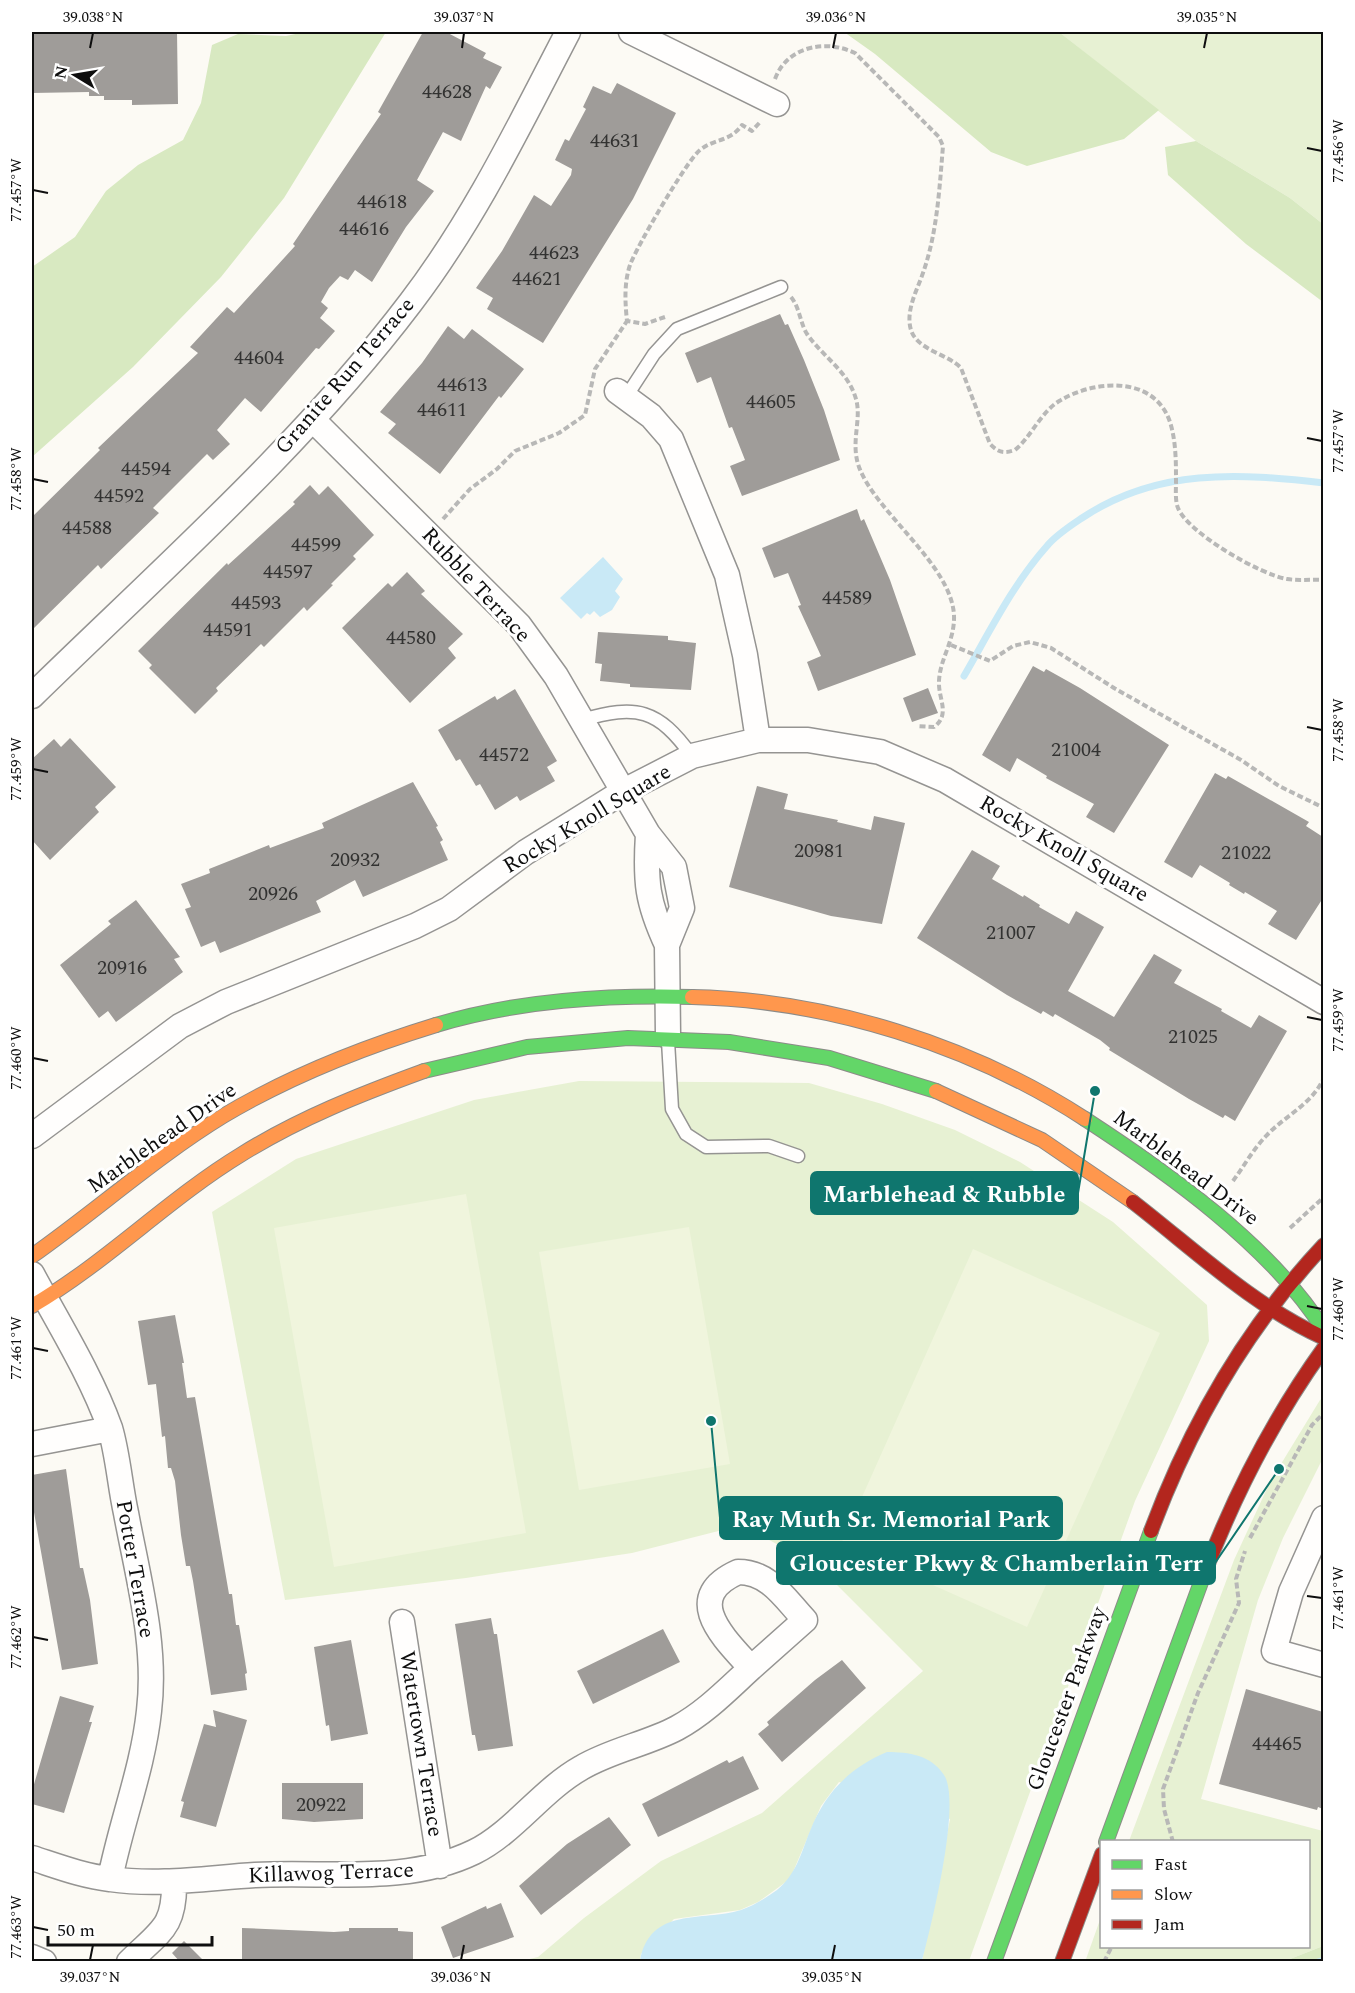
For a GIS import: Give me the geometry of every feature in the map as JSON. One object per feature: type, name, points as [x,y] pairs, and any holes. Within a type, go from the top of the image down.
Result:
[{"type":"street","name":"Granite Run Terrace","points":[[32,696],[313,420],[411,303],[449,249],[492,180],[568,32]]},
{"type":"street","points":[[631,32],[773,102]]},
{"type":"street","points":[[622,394],[651,416],[671,439],[727,575],[744,646],[758,740]]},
{"type":"street","name":"Rubble Terrace","points":[[313,420],[519,625],[556,676],[648,834],[674,867],[682,908],[667,945],[668,1036]]},
{"type":"street","name":"Rocky Knoll Square","points":[[32,1136],[180,1026],[226,1002],[415,926],[449,909],[526,852],[624,791],[692,756],[758,740],[808,740],[841,743],[880,752],[912,764],[945,780],[1323,1002]]},
{"type":"street","name":"Marblehead Drive","points":[[32,1256],[220,1118],[292,1079],[342,1056],[425,1028],[516,1007],[596,998],[667,995],[722,999],[830,1014],[895,1032],[987,1066],[1051,1098],[1141,1157],[1266,1256],[1290,1280],[1310,1306],[1323,1330]]},
{"type":"street","points":[[38,1302],[94,1268],[199,1184],[242,1154],[309,1118],[384,1085],[468,1059],[523,1047],[579,1040],[668,1036],[719,1039],[822,1054],[918,1083],[970,1103],[1023,1129],[1080,1164],[1117,1190],[1268,1310],[1297,1327],[1323,1338]]},
{"type":"street","name":"Gloucester Parkway","points":[[993,1962],[1167,1488],[1193,1433],[1268,1310],[1290,1280],[1323,1245]]},
{"type":"street","name":"Potter Terrace","points":[[32,1274],[38,1302],[83,1369],[110,1429],[147,1628],[151,1668],[150,1710],[143,1751],[118,1838],[110,1879]]},
{"type":"street","points":[[1107,1840],[1235,1495],[1259,1446],[1286,1400],[1323,1348]]},
{"type":"street","points":[[32,1443],[110,1429]]},
{"type":"street","points":[[1323,1518],[1291,1592],[1274,1651],[1323,1665]]},
{"type":"street","name":"Watertown Terrace","points":[[402,1622],[440,1866]]},
{"type":"street","name":"Killawog Terrace","points":[[32,1858],[110,1879],[174,1882],[256,1875],[379,1874],[440,1866],[476,1851],[500,1834],[551,1787],[582,1767],[676,1728],[705,1710],[751,1668]]},
{"type":"street","points":[[1062,1962],[1100,1857]]},
{"type":"street","points":[[129,1962],[168,1923],[173,1912],[174,1882]]},
{"type":"street","points":[[32,1957],[44,1962]]},
{"type":"lane","points":[[622,394],[677,329],[781,287]]},
{"type":"lane","points":[[582,720],[622,710],[649,714],[677,735],[692,756]]},
{"type":"lane","points":[[668,1036],[672,1109],[686,1134],[706,1147],[769,1146],[798,1156]]},
{"type":"path","points":[[441,521],[470,489],[497,470],[515,451],[559,433],[585,415],[595,369],[627,321],[626,284],[630,265],[640,243],[681,175],[700,150],[735,135],[742,125],[752,131],[757,128],[773,102],[778,71],[785,62],[825,44],[842,47],[855,53],[939,137],[943,146],[934,241],[910,312],[911,330],[917,340],[955,361],[961,368],[990,444],[997,451],[1005,453],[1015,450],[1060,400],[1096,386],[1111,384],[1134,388],[1151,396],[1161,406],[1170,421],[1176,459],[1177,501],[1182,516],[1217,546],[1254,569],[1286,579],[1323,580]]},
{"type":"path","points":[[781,287],[794,299],[806,333],[848,381],[856,400],[855,449],[859,467],[870,487],[924,555],[952,598],[954,616],[951,645],[939,682],[944,714],[941,722],[934,727],[916,726]]},
{"type":"path","points":[[627,321],[645,324],[676,312]]},
{"type":"path","points":[[951,645],[990,661],[1013,646],[1030,642],[1052,648],[1114,688],[1241,759],[1279,786],[1323,808]]},
{"type":"path","points":[[1233,1181],[1265,1137],[1279,1123],[1304,1106],[1323,1078]]},
{"type":"path","points":[[1290,1228],[1323,1197]]},
{"type":"path","points":[[1172,1840],[1164,1809],[1163,1789],[1198,1693],[1239,1602],[1236,1580],[1246,1545],[1312,1425],[1323,1413]]},
{"type":"path","points":[[1104,1962],[1111,1948]]},
{"type":"green space","points":[[305,32],[386,32],[284,198],[221,277],[133,367],[32,457],[32,267],[75,237],[106,191],[138,165],[183,140],[201,103],[212,45],[238,34],[286,36]]},
{"type":"green space","points":[[844,32],[1059,32],[1159,110],[1124,139],[1027,166],[991,152],[875,54]]},
{"type":"green space","points":[[1059,32],[1323,32],[1323,224],[1290,198],[1196,141]]},
{"type":"green space","points":[[1196,141],[1290,198],[1323,224],[1323,302],[1246,244],[1168,175],[1165,147]]},
{"type":"green space","points":[[579,1081],[809,1083],[882,1104],[955,1130],[1020,1162],[1113,1222],[1207,1305],[1209,1341],[1135,1501],[969,1961],[922,1961],[950,1819],[839,1782],[821,1806],[790,1879],[758,1902],[740,1910],[674,1919],[641,1954],[640,1961],[521,1961],[538,1957],[584,1918],[661,1861],[762,1813],[923,1671],[820,1568],[742,1525],[632,1553],[466,1578],[285,1600],[212,1212],[296,1159],[474,1100]]},
{"type":"green space","points":[[466,1194],[526,1533],[334,1567],[274,1228]]},
{"type":"green space","points":[[689,1227],[730,1464],[579,1490],[539,1252]]},
{"type":"green space","points":[[973,1249],[1160,1333],[1027,1627],[841,1544]]},
{"type":"green space","points":[[1323,1398],[1323,1458],[1283,1538],[1258,1600],[1201,1799],[1323,1831],[1323,1946],[1285,1961],[1085,1962],[1100,1920],[1100,1948],[1310,1948],[1310,1840],[1129,1840],[1234,1560],[1270,1482]]},
{"type":"green space","points":[[1323,1946],[1323,1961],[1285,1961]]},
{"type":"water","points":[[603,557],[623,579],[615,591],[620,597],[612,610],[600,617],[594,611],[590,615],[587,613],[581,619],[560,598]]},
{"type":"water","points":[[887,1752],[911,1754],[933,1763],[944,1775],[949,1789],[943,1865],[922,1961],[640,1961],[646,1944],[655,1932],[666,1924],[680,1919],[741,1910],[777,1890],[793,1871],[816,1817],[831,1794],[850,1774],[873,1758]]},
{"type":"building","points":[[32,32],[177,32],[178,104],[132,105],[132,100],[104,100],[104,96],[89,96],[89,92],[32,93]]},
{"type":"building","points":[[423,32],[446,32],[486,53],[483,58],[502,67],[490,89],[486,86],[461,141],[443,132],[417,180],[434,191],[406,227],[372,282],[355,270],[348,280],[340,276],[329,288],[321,302],[328,308],[320,318],[335,331],[319,349],[316,348],[261,412],[245,398],[217,430],[230,444],[213,460],[207,454],[153,508],[159,513],[101,569],[98,565],[32,630],[32,517],[100,450],[98,448],[198,353],[190,347],[227,307],[234,313],[295,246],[293,244],[381,114],[378,112]]},
{"type":"building","points":[[617,83],[676,113],[633,199],[543,343],[487,309],[493,298],[476,288],[502,251],[534,195],[551,206],[571,175],[572,169],[555,160],[565,139],[569,141],[586,109],[583,107],[593,86],[611,94]]},
{"type":"building","points":[[780,314],[785,325],[788,324],[804,360],[824,410],[840,460],[742,496],[730,466],[745,460],[732,427],[729,428],[711,377],[697,383],[685,353]]},
{"type":"building","points":[[448,326],[464,339],[472,329],[524,369],[501,398],[499,396],[440,474],[388,433],[396,424],[380,412],[422,363]]},
{"type":"building","points":[[310,485],[319,495],[328,486],[374,535],[353,556],[356,559],[307,611],[304,607],[264,647],[261,644],[216,688],[218,691],[195,714],[149,668],[152,665],[138,651],[227,563],[228,565],[295,504],[293,502]]},
{"type":"building","points":[[857,509],[861,521],[864,519],[890,580],[916,655],[818,691],[807,662],[821,656],[798,606],[801,605],[788,573],[774,578],[762,548]]},
{"type":"building","points":[[407,572],[425,591],[421,594],[463,634],[448,648],[456,658],[410,703],[342,628],[388,583],[392,587]]},
{"type":"building","points":[[598,632],[668,636],[668,640],[696,643],[691,690],[630,687],[630,684],[600,681],[602,664],[595,663]]},
{"type":"building","points":[[1033,666],[1044,672],[1046,669],[1080,688],[1169,745],[1114,833],[1086,817],[1094,804],[1046,778],[1047,776],[1017,758],[1010,772],[982,755]]},
{"type":"building","points":[[928,688],[938,713],[912,722],[903,698]]},
{"type":"building","points":[[515,689],[557,761],[547,767],[555,781],[520,801],[517,796],[495,810],[480,784],[476,786],[460,759],[456,761],[438,730],[495,696],[497,700]]},
{"type":"building","points":[[70,738],[116,787],[95,807],[99,812],[50,860],[32,840],[32,759],[54,739],[61,747]]},
{"type":"building","points":[[1215,773],[1226,779],[1228,776],[1309,822],[1306,826],[1323,837],[1323,898],[1296,940],[1268,924],[1277,911],[1245,892],[1244,894],[1200,865],[1192,878],[1164,862]]},
{"type":"building","points":[[413,782],[438,826],[436,827],[443,840],[440,842],[448,860],[363,897],[355,880],[316,901],[321,912],[220,953],[215,941],[201,947],[185,909],[191,907],[181,884],[210,873],[209,869],[269,845],[270,848],[324,828],[322,823]]},
{"type":"building","points":[[757,786],[788,794],[784,809],[838,820],[837,822],[871,830],[874,816],[905,823],[882,924],[831,916],[729,887]]},
{"type":"building","points":[[972,850],[1000,866],[992,879],[1023,897],[1024,895],[1040,905],[1039,907],[1069,924],[1076,911],[1104,927],[1068,991],[1114,1017],[1154,954],[1182,970],[1174,983],[1222,1009],[1221,1011],[1251,1028],[1259,1015],[1287,1031],[1235,1121],[1225,1115],[1223,1118],[1189,1099],[1109,1050],[1110,1048],[1100,1040],[1055,1014],[1053,1017],[1043,1011],[1041,1014],[1007,995],[917,938]]},
{"type":"building","points":[[136,900],[180,957],[174,959],[183,972],[116,1022],[108,1011],[99,1018],[60,965],[111,924],[108,921]]},
{"type":"building","points":[[175,1315],[184,1363],[182,1363],[187,1398],[195,1397],[229,1594],[232,1594],[236,1625],[239,1625],[247,1673],[245,1674],[247,1690],[211,1695],[193,1581],[190,1566],[186,1566],[175,1481],[171,1468],[168,1468],[165,1436],[162,1437],[156,1384],[148,1385],[138,1321]]},
{"type":"building","points":[[66,1469],[80,1568],[83,1568],[90,1600],[98,1664],[62,1670],[32,1501],[32,1475]]},
{"type":"building","points":[[491,1618],[494,1634],[497,1634],[513,1746],[478,1751],[475,1735],[472,1735],[455,1624]]},
{"type":"building","points":[[663,1629],[680,1662],[593,1704],[577,1671]]},
{"type":"building","points":[[351,1640],[368,1734],[331,1741],[329,1725],[326,1726],[314,1647]]},
{"type":"building","points":[[842,1660],[866,1688],[782,1762],[758,1734],[769,1725],[767,1722]]},
{"type":"building","points":[[1246,1689],[1323,1712],[1323,1809],[1318,1807],[1317,1810],[1219,1784]]},
{"type":"building","points":[[60,1696],[94,1706],[89,1722],[92,1722],[64,1813],[32,1804],[32,1791]]},
{"type":"building","points":[[213,1710],[247,1720],[216,1827],[180,1817],[184,1802],[181,1801],[204,1724],[216,1727]]},
{"type":"building","points":[[743,1756],[759,1789],[658,1837],[642,1804],[727,1760],[729,1763]]},
{"type":"building","points":[[282,1783],[363,1783],[363,1819],[314,1822],[282,1819]]},
{"type":"building","points":[[609,1817],[631,1845],[541,1915],[519,1886],[567,1844]]},
{"type":"building","points":[[501,1903],[514,1937],[453,1958],[441,1927],[486,1906],[487,1909]]},
{"type":"building","points":[[242,1928],[334,1932],[349,1931],[349,1928],[398,1928],[398,1931],[413,1932],[413,1962],[242,1962]]},
{"type":"building","points":[[184,1941],[205,1962],[180,1962],[172,1953]]},
{"type":"waterway","points":[[964,676],[1012,592],[1047,546],[1068,527],[1110,502],[1139,490],[1169,482],[1199,478],[1260,477],[1324,483]]},
{"type":"waterway","points":[[1318,1962],[1324,1960]]},
{"type":"traffic: fast","points":[[436,1025],[499,1010],[563,1001],[627,997],[692,997]]},
{"type":"traffic: fast","points":[[424,1071],[527,1047],[628,1038],[729,1042],[829,1058],[936,1091]]},
{"type":"traffic: fast","points":[[1085,1119],[1150,1163],[1216,1213],[1276,1269],[1302,1299],[1324,1330]]},
{"type":"traffic: fast","points":[[994,1962],[1151,1531]]},
{"type":"traffic: fast","points":[[1107,1840],[1204,1574]]},
{"type":"traffic: slow","points":[[692,997],[743,1000],[795,1007],[846,1017],[897,1031],[995,1069],[1085,1119]]},
{"type":"traffic: slow","points":[[32,1256],[150,1166],[223,1116],[274,1088],[326,1064],[436,1025]]},
{"type":"traffic: slow","points":[[32,1306],[60,1289],[189,1191],[242,1154],[286,1129],[331,1108],[424,1071]]},
{"type":"traffic: slow","points":[[936,1091],[1042,1140],[1133,1202]]},
{"type":"traffic: jam","points":[[1133,1202],[1248,1293],[1272,1310],[1324,1338]]},
{"type":"traffic: jam","points":[[1151,1531],[1166,1492],[1223,1379],[1270,1310],[1324,1245]]},
{"type":"traffic: jam","points":[[1204,1574],[1256,1457],[1288,1402],[1324,1348]]},
{"type":"traffic: jam","points":[[1062,1962],[1100,1859]]},
{"type":"place","name":"Marblehead & Rubble","points":[[1095,1091]]},
{"type":"place","name":"Ray Muth Sr. Memorial Park","points":[[711,1421]]},
{"type":"place","name":"Gloucester Pkwy & Chamberlain Terr","points":[[1279,1469]]}]
